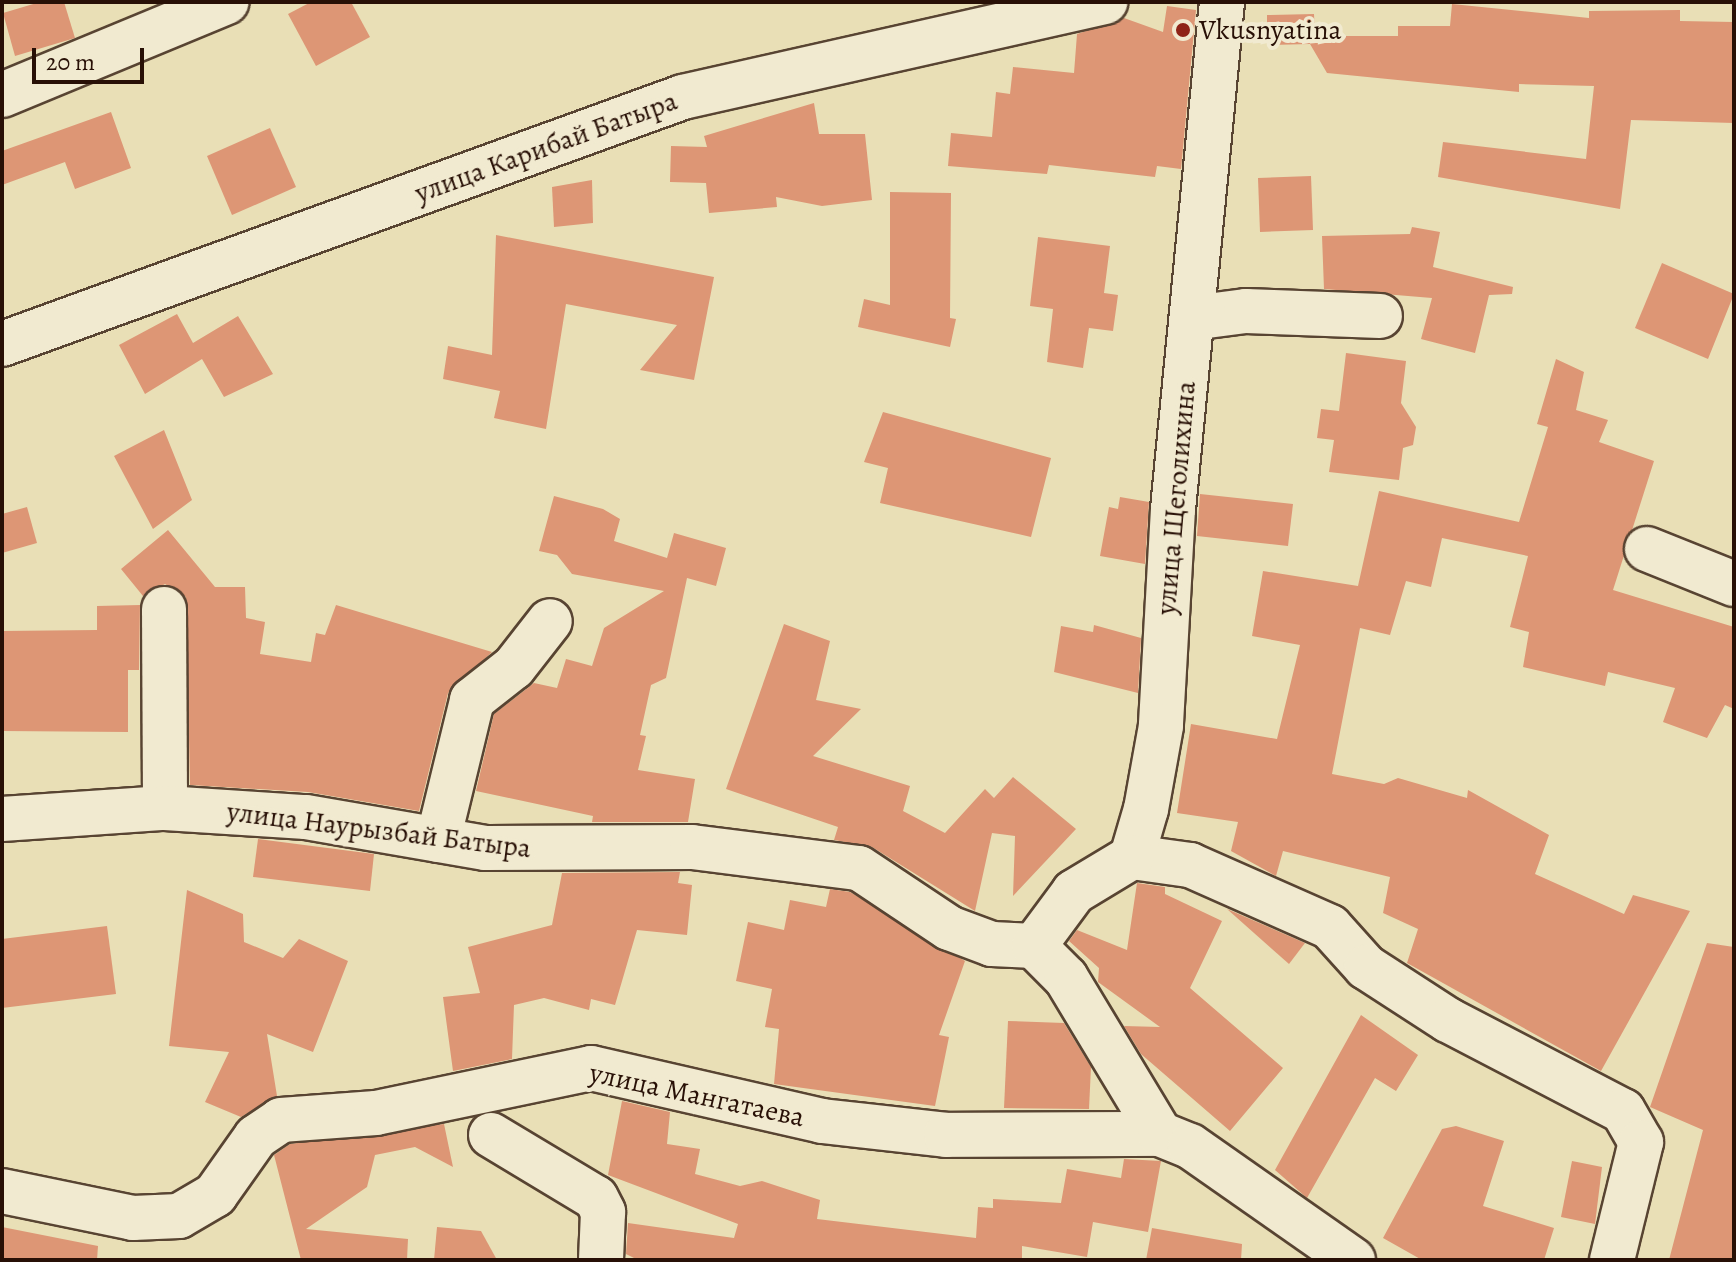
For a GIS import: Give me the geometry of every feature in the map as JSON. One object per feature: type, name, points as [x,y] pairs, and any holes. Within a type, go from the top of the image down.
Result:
[{"type":"street","points":[[2,95],[226,2]]},
{"type":"street","name":"улица Карибай Батыра","points":[[2,344],[683,97],[1105,2]]},
{"type":"street","name":"улица Щеголихина","points":[[1132,857],[1161,726],[1192,318],[1222,2]]},
{"type":"street","points":[[1192,318],[1246,311],[1380,316]]},
{"type":"street","points":[[1647,549],[1734,584]]},
{"type":"street","points":[[164,609],[165,808]]},
{"type":"street","points":[[438,840],[472,700],[514,667],[550,621]]},
{"type":"street","name":"улица Наурызбай Батыра","points":[[2,819],[165,808],[306,817],[485,848],[692,847],[859,868],[949,928],[992,944],[1034,946]]},
{"type":"street","points":[[1160,1134],[1066,978],[1034,946],[1074,892],[1132,857],[1190,865],[1330,927],[1366,967],[1437,1013],[1623,1111],[1641,1142],[1612,1260]]},
{"type":"street","name":"улица Мангатаева","points":[[2,1191],[133,1218],[179,1216],[215,1195],[256,1137],[281,1120],[376,1113],[591,1068],[838,1123],[946,1135],[1160,1134],[1190,1146],[1353,1260]]},
{"type":"street","points":[[495,1087],[488,1148],[596,1198],[603,1212],[601,1260]]},
{"type":"building","points":[[40,2],[64,2],[75,38],[15,56],[3,13]]},
{"type":"building","points":[[311,2],[351,2],[370,37],[316,66],[288,14]]},
{"type":"building","points":[[1452,4],[1589,18],[1589,11],[1680,10],[1680,21],[1734,22],[1734,123],[1631,120],[1620,209],[1438,177],[1443,142],[1586,159],[1594,86],[1519,84],[1519,92],[1327,73],[1310,44],[1267,45],[1267,15],[1314,14],[1315,36],[1398,36],[1398,26],[1450,26]]},
{"type":"building","points":[[1167,6],[1196,10],[1181,169],[1157,166],[1155,177],[1049,165],[1047,174],[948,166],[951,133],[992,137],[996,92],[1010,94],[1013,67],[1074,73],[1077,34],[1124,18],[1163,32]]},
{"type":"building","points":[[814,103],[819,134],[865,134],[872,200],[822,206],[776,197],[777,207],[709,213],[706,183],[670,182],[671,146],[707,147],[704,136]]},
{"type":"building","points":[[111,112],[131,168],[75,189],[65,162],[2,185],[2,151]]},
{"type":"building","points":[[270,128],[296,187],[232,215],[207,156]]},
{"type":"building","points":[[1311,176],[1313,230],[1260,232],[1258,178]]},
{"type":"building","points":[[592,180],[593,223],[554,227],[552,187]]},
{"type":"building","points":[[890,192],[951,193],[950,318],[956,319],[950,347],[858,327],[864,299],[890,305]]},
{"type":"building","points":[[1412,227],[1440,232],[1433,267],[1513,287],[1512,294],[1489,295],[1475,353],[1421,339],[1432,298],[1324,289],[1322,236],[1410,234]]},
{"type":"building","points":[[496,235],[714,277],[694,380],[640,370],[677,325],[566,304],[546,429],[494,418],[500,391],[443,379],[448,346],[492,355]]},
{"type":"building","points":[[1038,237],[1110,246],[1104,293],[1118,295],[1113,331],[1089,328],[1083,368],[1047,362],[1053,309],[1030,306]]},
{"type":"building","points":[[1662,263],[1734,294],[1708,359],[1635,328]]},
{"type":"building","points":[[177,314],[193,343],[238,316],[273,374],[224,397],[202,359],[145,394],[119,345]]},
{"type":"building","points":[[1346,353],[1406,361],[1401,403],[1416,427],[1413,445],[1403,448],[1399,480],[1329,472],[1334,440],[1317,438],[1321,409],[1339,411]]},
{"type":"building","points":[[1556,359],[1584,372],[1576,410],[1608,420],[1599,442],[1654,461],[1613,590],[1734,627],[1734,709],[1725,705],[1707,738],[1663,722],[1675,688],[1608,672],[1605,686],[1523,667],[1529,632],[1510,627],[1528,556],[1442,538],[1431,587],[1406,581],[1390,635],[1360,628],[1332,774],[1384,784],[1398,778],[1467,798],[1468,790],[1549,835],[1535,874],[1624,914],[1633,895],[1690,911],[1601,1071],[1407,963],[1418,929],[1383,913],[1390,877],[1283,851],[1276,876],[1231,851],[1238,822],[1177,813],[1191,724],[1277,739],[1300,645],[1252,636],[1263,571],[1358,586],[1379,491],[1519,522],[1548,427],[1537,424]]},
{"type":"building","points":[[883,412],[1051,458],[1031,537],[880,503],[888,468],[864,462]]},
{"type":"building","points":[[164,430],[192,500],[153,529],[114,456]]},
{"type":"building","points":[[1200,494],[1293,504],[1288,546],[1197,536]]},
{"type":"building","points":[[554,496],[603,509],[620,519],[614,541],[667,558],[674,533],[726,548],[716,586],[687,578],[666,678],[651,685],[640,735],[646,736],[638,770],[695,779],[688,822],[592,822],[593,816],[476,791],[494,714],[534,683],[557,688],[566,659],[592,666],[604,628],[664,591],[572,574],[557,555],[539,551]]},
{"type":"building","points":[[1120,497],[1149,502],[1145,564],[1100,556],[1109,507],[1118,509]]},
{"type":"building","points":[[27,507],[37,543],[2,553],[2,514]]},
{"type":"building","points":[[168,530],[215,587],[245,587],[246,618],[265,622],[260,654],[311,662],[316,633],[325,635],[336,605],[492,652],[448,693],[419,811],[308,792],[190,785],[186,597],[165,584],[143,596],[121,569]]},
{"type":"building","points":[[140,605],[139,670],[128,670],[128,732],[2,731],[2,631],[97,630],[97,606]]},
{"type":"building","points":[[784,624],[830,641],[816,700],[861,709],[813,756],[910,786],[903,811],[945,833],[985,789],[994,798],[1013,777],[1076,829],[1013,896],[1015,836],[992,833],[975,911],[872,847],[834,840],[838,827],[726,789]]},
{"type":"building","points":[[1094,625],[1141,638],[1138,693],[1054,672],[1061,626],[1093,632]]},
{"type":"building","points":[[258,839],[374,854],[370,891],[253,877]]},
{"type":"building","points":[[680,872],[678,883],[692,885],[687,935],[637,930],[615,1005],[591,999],[589,1010],[544,998],[514,1005],[512,1059],[453,1071],[443,997],[480,993],[468,947],[552,925],[562,873]]},
{"type":"building","points":[[1137,883],[1165,887],[1165,894],[1222,921],[1190,988],[1283,1068],[1230,1131],[1141,1054],[1124,1026],[1160,1027],[1098,982],[1099,968],[1069,941],[1077,930],[1127,950]]},
{"type":"building","points":[[830,889],[850,892],[965,961],[939,1035],[949,1037],[935,1106],[774,1084],[779,1029],[765,1027],[772,989],[736,981],[748,922],[784,930],[790,900],[826,907]]},
{"type":"building","points":[[187,890],[243,914],[244,942],[283,958],[299,939],[348,961],[313,1052],[267,1034],[277,1096],[241,1117],[205,1102],[229,1052],[169,1046]]},
{"type":"building","points":[[1227,909],[1305,943],[1289,964]]},
{"type":"building","points":[[107,926],[116,994],[2,1008],[2,939]]},
{"type":"building","points":[[1707,943],[1734,947],[1734,1260],[1669,1260],[1703,1130],[1650,1107]]},
{"type":"building","points":[[1361,1015],[1418,1055],[1396,1091],[1375,1078],[1307,1198],[1275,1170]]},
{"type":"building","points":[[1008,1021],[1064,1023],[1091,1067],[1089,1109],[1004,1108]]},
{"type":"building","points":[[622,1101],[670,1112],[667,1144],[700,1149],[695,1174],[740,1186],[762,1181],[820,1200],[817,1219],[976,1238],[978,1207],[993,1208],[993,1199],[1061,1203],[1067,1169],[1121,1178],[1124,1159],[1161,1161],[1148,1232],[1093,1222],[1087,1257],[1022,1246],[1022,1260],[638,1260],[626,1254],[628,1223],[734,1238],[738,1224],[608,1175]]},
{"type":"building","points":[[444,1124],[453,1167],[415,1147],[375,1155],[367,1187],[306,1229],[408,1239],[407,1260],[301,1260],[274,1155],[290,1144]]},
{"type":"building","points":[[1456,1126],[1504,1141],[1483,1206],[1554,1228],[1544,1260],[1422,1260],[1383,1238],[1442,1129]]},
{"type":"building","points":[[1572,1161],[1602,1167],[1595,1224],[1561,1217]]},
{"type":"building","points":[[2,1227],[98,1246],[97,1260],[2,1260]]},
{"type":"building","points":[[437,1227],[481,1231],[497,1260],[434,1260]]},
{"type":"building","points":[[1152,1228],[1242,1244],[1241,1260],[1146,1260]]},
{"type":"place","name":"Vkusnyatina","points":[[1183,30]]}]
